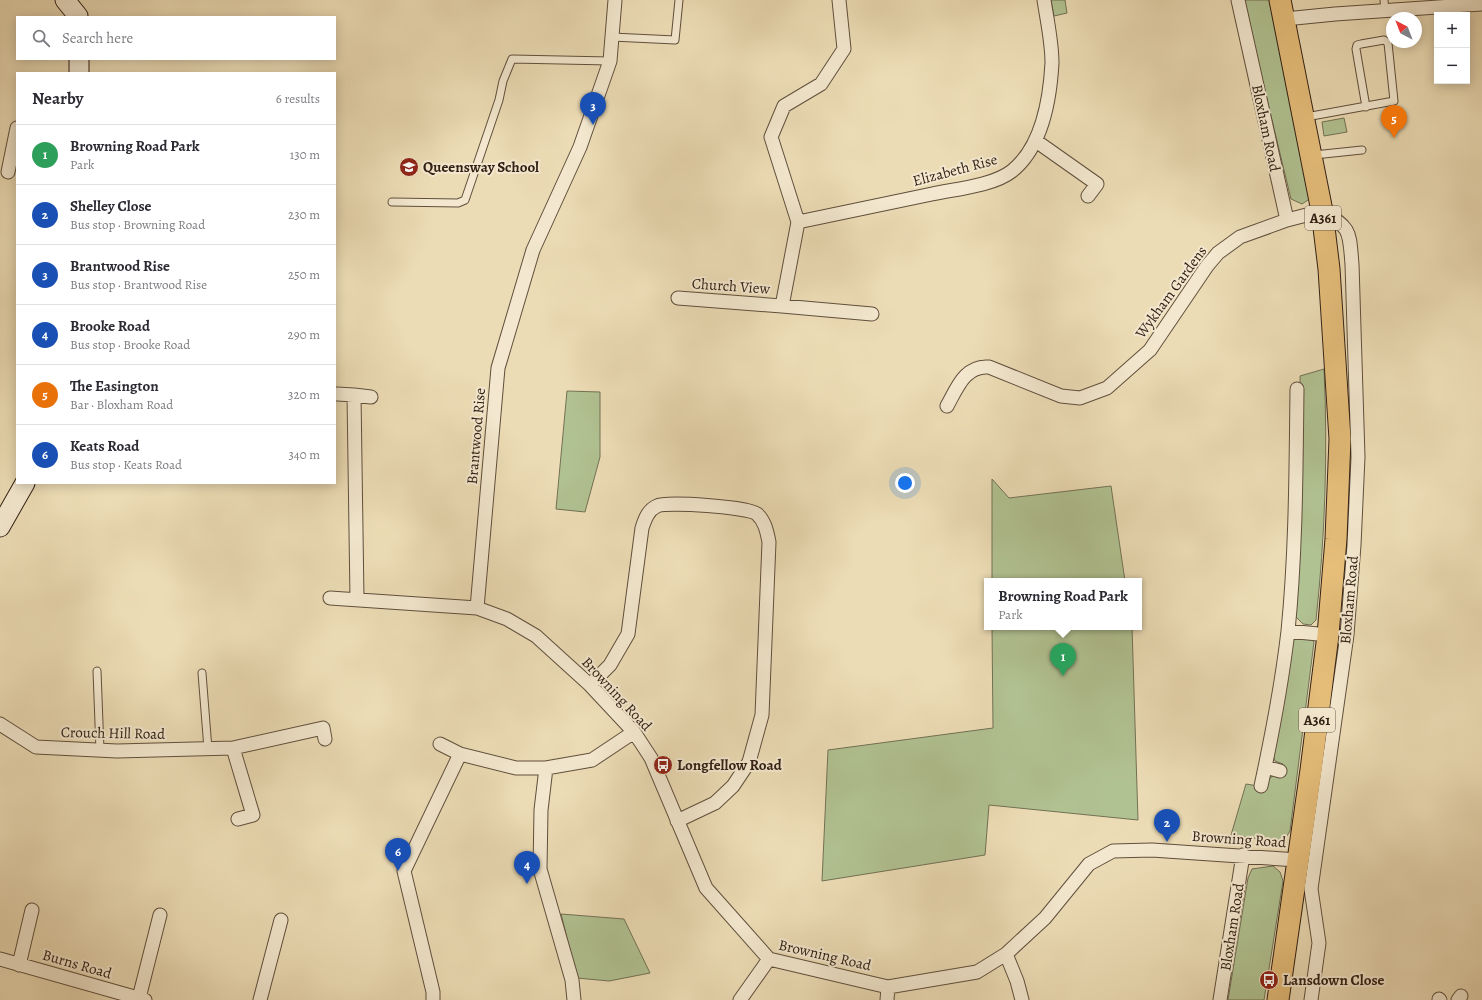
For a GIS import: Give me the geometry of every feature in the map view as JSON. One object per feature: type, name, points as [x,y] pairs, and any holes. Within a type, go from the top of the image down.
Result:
[{"type":"main road","points":[[65,0],[80,11]]},
{"type":"main road","name":"Bloxham Road","points":[[1278,1000],[1311,770],[1328,635],[1336,539],[1340,439],[1328,269],[1322,211],[1282,10]]},
{"type":"main road","points":[[79,60],[79,72]]},
{"type":"main road","points":[[0,527],[23,484]]},
{"type":"street","name":"Brantwood Rise","points":[[477,608],[498,368],[533,250],[580,146],[610,61],[615,0]]},
{"type":"street","name":"Church View","points":[[782,306],[798,222],[771,137],[784,106],[821,84],[844,49],[839,0]]},
{"type":"street","name":"Elizabeth Rise","points":[[798,222],[965,187],[1001,178],[1013,170],[1036,141],[1044,113],[1052,62],[1044,0]]},
{"type":"street","name":"Bloxham Road","points":[[1238,0],[1287,220]]},
{"type":"street","points":[[1282,10],[1335,14],[1385,6],[1482,4]]},
{"type":"street","points":[[8,172],[16,133]]},
{"type":"street","points":[[1036,141],[1097,184],[1088,196]]},
{"type":"street","points":[[1287,220],[1322,211]]},
{"type":"street","name":"Bloxham Road","points":[[1311,1000],[1320,943],[1311,889],[1347,635],[1354,545],[1358,457],[1356,343],[1350,233],[1339,221],[1322,211]]},
{"type":"street","name":"Wykham Gardens","points":[[947,406],[967,374],[983,367],[989,367],[1061,396],[1080,398],[1106,388],[1150,350],[1207,266],[1218,253],[1240,237],[1287,220]]},
{"type":"street","name":"Church View","points":[[678,298],[872,314]]},
{"type":"street","points":[[1261,786],[1278,706],[1288,631],[1294,543],[1297,389]]},
{"type":"street","points":[[337,394],[371,397]]},
{"type":"street","points":[[354,395],[357,599]]},
{"type":"street","points":[[590,685],[610,665],[628,634],[642,528],[646,515],[657,506],[670,503],[744,509],[757,513],[765,525],[769,542],[762,715],[749,762],[733,786],[715,803],[677,821]]},
{"type":"street","name":"Browning Road","points":[[330,598],[477,608],[507,619],[536,636],[590,685],[634,732],[650,758],[706,888],[769,959],[888,987],[977,972],[1006,954],[1045,918],[1089,864],[1113,851],[1152,850],[1243,855],[1298,860]]},
{"type":"street","name":"Bloxham Road","points":[[1288,631],[1328,635]]},
{"type":"street","name":"Crouch Hill Road","points":[[0,724],[36,747],[100,750],[232,748],[323,728],[324,739]]},
{"type":"street","points":[[440,744],[460,754],[516,768],[546,768],[592,760],[634,732]]},
{"type":"street","points":[[232,748],[253,815],[238,819]]},
{"type":"street","points":[[433,1000],[433,992],[404,872],[460,754]]},
{"type":"street","points":[[1265,767],[1280,771]]},
{"type":"street","points":[[546,768],[541,810],[540,869],[572,980],[574,1000]]},
{"type":"street","name":"Bloxham Road","points":[[1220,1000],[1243,855]]},
{"type":"street","points":[[19,965],[32,910]]},
{"type":"street","points":[[142,999],[160,915]]},
{"type":"street","points":[[260,1000],[281,920]]},
{"type":"street","points":[[1006,954],[1017,981],[1022,1000]]},
{"type":"street","name":"Burns Road","points":[[0,958],[19,965],[142,999]]},
{"type":"street","points":[[740,1000],[769,959]]},
{"type":"street","points":[[887,1000],[888,987]]},
{"type":"lane","points":[[612,37],[675,40],[679,0]]},
{"type":"lane","points":[[1304,118],[1366,107],[1394,101],[1388,43],[1384,40],[1357,45],[1356,49],[1366,107]]},
{"type":"lane","points":[[392,202],[458,203],[465,200],[499,100],[503,81],[512,59],[610,61]]},
{"type":"lane","points":[[1312,156],[1362,150]]},
{"type":"lane","points":[[97,671],[100,750]]},
{"type":"lane","points":[[202,673],[208,749]]},
{"type":"green space","points":[[1051,0],[1065,0],[1067,13],[1054,16]]},
{"type":"green space","points":[[1243,0],[1270,0],[1311,198],[1302,204],[1291,199]]},
{"type":"green space","points":[[1344,118],[1347,132],[1324,136],[1322,122]]},
{"type":"green space","points":[[1324,369],[1326,463],[1324,526],[1316,620],[1311,625],[1303,624],[1295,616],[1302,492],[1300,376]]},
{"type":"green space","points":[[567,391],[600,392],[600,457],[585,512],[556,509]]},
{"type":"green space","points":[[992,479],[1009,498],[1111,486],[1125,578],[992,578]]},
{"type":"green space","points":[[992,630],[1132,630],[1138,820],[989,805],[985,855],[822,881],[828,750],[993,728]]},
{"type":"green space","points":[[1302,634],[1309,637],[1314,642],[1290,831],[1285,839],[1276,841],[1231,835],[1246,784],[1264,787],[1272,776],[1281,775],[1283,764],[1275,761],[1272,752],[1293,641]]},
{"type":"green space","points":[[1273,866],[1280,872],[1283,881],[1264,1000],[1228,1000],[1248,878],[1252,869]]},
{"type":"green space","points":[[561,914],[624,919],[650,973],[609,981],[577,978]]},
{"type":"place","name":"Brantwood Rise","points":[[593,125]]},
{"type":"place","name":"The Easington","points":[[1394,138]]},
{"type":"place","name":"Queensway School","points":[[409,167]]},
{"type":"place","name":"Browning Road Park","points":[[1063,676]]},
{"type":"place","name":"Longfellow Road","points":[[663,765]]},
{"type":"place","name":"Shelley Close","points":[[1167,842]]},
{"type":"place","name":"Keats Road","points":[[398,871]]},
{"type":"place","name":"Brooke Road","points":[[527,884]]},
{"type":"place","name":"Lansdown Close","points":[[1269,980]]}]
